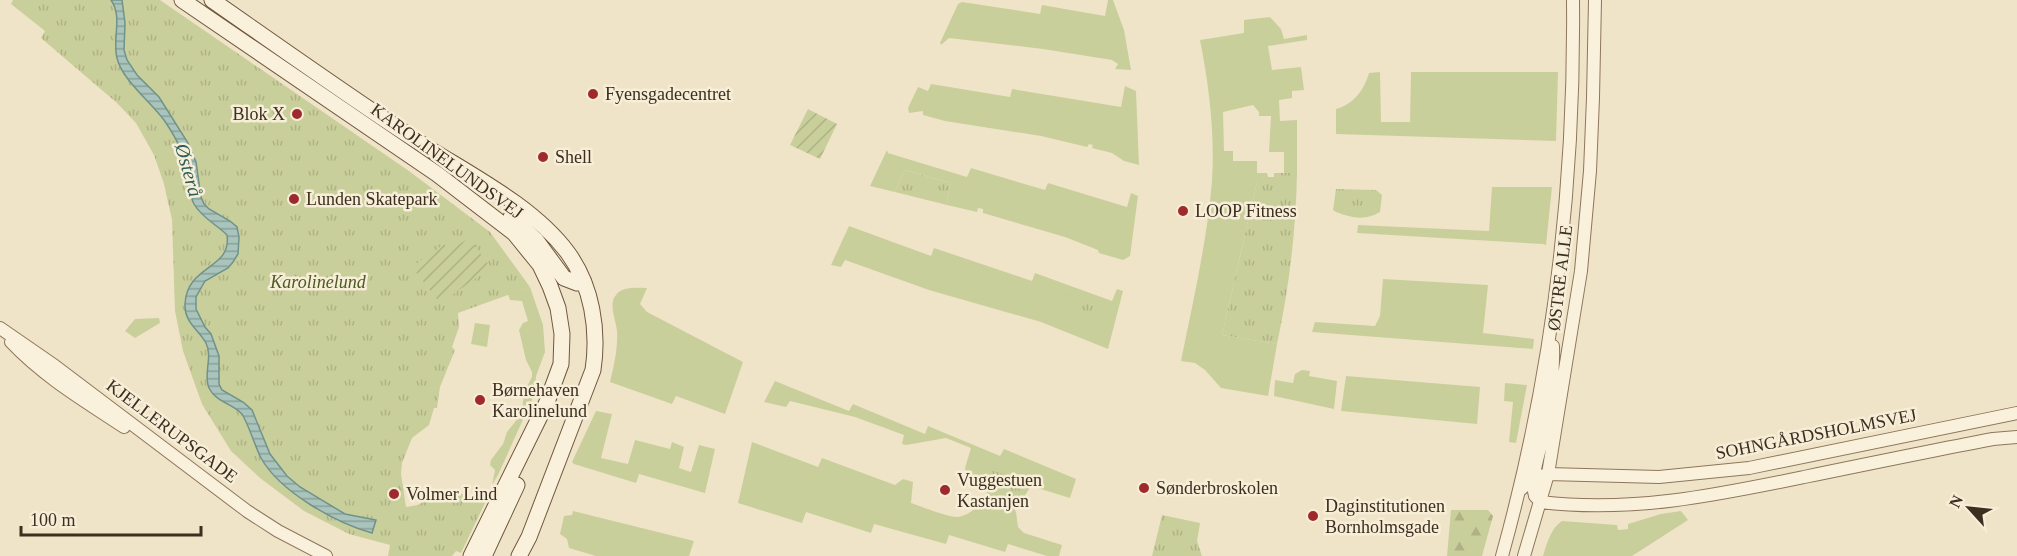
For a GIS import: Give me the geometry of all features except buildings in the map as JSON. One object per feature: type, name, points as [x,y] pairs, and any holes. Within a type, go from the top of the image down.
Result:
[{"type":"main road","name":"KAROLINELUNDSVEJ","points":[[182,0],[437,174],[514,233],[537,259],[555,298],[561,326],[563,349],[561,364],[547,402],[471,556]]},
{"type":"main road","name":"KAROLINELUNDSVEJ","points":[[212,0],[411,137],[512,201],[558,241],[581,275],[595,326],[596,356],[593,370],[529,537],[519,556]]},
{"type":"main road","points":[[437,174],[510,216],[536,240],[564,278]]},
{"type":"main road","points":[[555,298],[559,284],[564,278],[581,275]]},
{"type":"main road","points":[[484,556],[518,482],[547,402]]},
{"type":"main road","points":[[527,556],[529,537]]},
{"type":"street","name":"ØSTRE ALLE","points":[[1502,556],[1519,491],[1542,380],[1558,274],[1569,169],[1574,0]]},
{"type":"street","name":"ØSTRE ALLE","points":[[1524,556],[1548,474],[1573,330],[1586,224],[1593,98],[1595,0]]},
{"type":"street","points":[[1552,311],[1554,367],[1545,428],[1534,478],[1535,496],[1541,502],[1602,505],[1686,500],[2017,435]]},
{"type":"street","name":"KJELLERUPSGADE","points":[[0,329],[41,370],[80,399],[152,446],[216,495],[306,556]]},
{"type":"street","name":"KJELLERUPSGADE","points":[[0,329],[55,366],[255,516],[299,544],[327,556]]},
{"type":"street","name":"SOHNGÅRDSHOLMSVEJ","points":[[1519,491],[1534,478],[1548,474],[1659,477],[1749,468],[2017,413]]},
{"type":"street","points":[[1508,556],[1510,527]]},
{"type":"green space","name":"Karolinelund","points":[[13,0],[160,0],[409,171],[490,232],[530,287],[458,313],[459,327],[452,347],[455,350],[440,387],[437,408],[434,408],[429,425],[412,438],[402,463],[401,474],[406,507],[418,505],[440,491],[450,489],[485,503],[461,553],[456,551],[452,556],[388,556],[390,545],[349,534],[304,511],[260,478],[231,451],[202,404],[183,351],[175,311],[172,220],[164,184],[154,155],[136,123],[117,103],[41,38],[45,31],[11,4]]},
{"type":"green space","points":[[1108,0],[1113,0],[1124,30],[1131,70],[1115,69],[1118,64],[1112,60],[1043,49],[949,38],[941,45],[940,43],[958,4],[962,2],[1040,14],[1042,5],[1105,16]]},
{"type":"green space","points":[[1270,17],[1281,29],[1284,39],[1307,35],[1307,40],[1268,46],[1272,70],[1301,67],[1304,90],[1292,91],[1292,98],[1279,100],[1280,121],[1297,120],[1297,173],[1284,173],[1284,152],[1269,152],[1271,116],[1259,116],[1259,112],[1253,105],[1223,112],[1224,151],[1233,151],[1233,161],[1257,161],[1257,182],[1222,335],[1277,344],[1268,396],[1221,388],[1205,370],[1195,363],[1181,361],[1203,249],[1212,181],[1213,145],[1200,40],[1244,33],[1244,20]]},
{"type":"green space","points":[[1380,72],[1381,122],[1410,122],[1411,72],[1558,72],[1556,141],[1336,134],[1336,109],[1348,104],[1357,96],[1369,73]]},
{"type":"green space","points":[[931,84],[1010,97],[1012,89],[1121,107],[1125,86],[1136,91],[1139,165],[1124,161],[1112,153],[1092,148],[1093,145],[1089,144],[1087,147],[1041,136],[945,121],[923,115],[923,111],[909,113],[908,108],[918,87],[928,91]]},
{"type":"green space","points":[[808,109],[837,124],[820,159],[790,145]]},
{"type":"green space","points":[[887,150],[888,153],[967,177],[971,168],[1045,190],[1048,183],[1127,207],[1131,193],[1138,196],[1130,256],[1123,260],[1099,253],[1098,250],[1065,237],[983,213],[983,209],[978,208],[977,212],[947,205],[950,183],[905,170],[895,192],[870,186]]},
{"type":"green space","points":[[905,170],[950,183],[947,205],[895,192]]},
{"type":"green space","points":[[1257,173],[1267,173],[1268,177],[1274,177],[1274,173],[1297,173],[1291,259],[1277,344],[1222,335],[1257,182]]},
{"type":"green space","points":[[1492,187],[1552,187],[1546,245],[1357,233],[1358,225],[1489,231]]},
{"type":"green space","points":[[1336,189],[1376,190],[1382,195],[1380,212],[1369,217],[1358,218],[1336,212],[1333,210]]},
{"type":"green space","points":[[849,226],[931,256],[934,248],[1032,281],[1035,273],[1112,301],[1117,289],[1123,291],[1108,349],[1041,322],[929,290],[845,260],[841,267],[831,265]]},
{"type":"green space","points":[[469,238],[491,268],[440,303],[412,267],[444,244],[449,251]]},
{"type":"green space","points":[[1383,279],[1488,285],[1483,333],[1534,339],[1533,349],[1312,332],[1315,322],[1375,326],[1380,316]]},
{"type":"green space","points":[[530,287],[543,325],[545,352],[536,376],[535,393],[492,485],[495,470],[490,465],[491,460],[522,411],[524,392],[532,377],[519,330],[523,323],[528,321],[522,301],[510,300],[508,294]]},
{"type":"green space","points":[[647,288],[640,304],[647,312],[743,362],[725,414],[676,396],[672,404],[610,382],[617,344],[614,299],[619,292],[626,289]]},
{"type":"green space","points":[[1066,295],[1104,310],[1099,323],[1060,308]]},
{"type":"green space","points":[[159,318],[160,323],[135,338],[125,331],[135,319]]},
{"type":"green space","points":[[475,323],[490,325],[487,347],[471,344]]},
{"type":"green space","points":[[1302,370],[1310,371],[1309,376],[1337,381],[1334,409],[1274,396],[1275,380],[1293,383],[1295,374]]},
{"type":"green space","points":[[1346,376],[1480,387],[1477,424],[1341,411]]},
{"type":"green space","points":[[775,381],[849,411],[853,404],[925,434],[928,426],[1000,456],[1004,449],[1076,479],[1070,498],[1031,486],[1024,497],[1013,506],[1018,527],[1024,533],[1062,545],[1059,556],[1047,556],[1008,544],[1005,552],[949,535],[946,544],[874,524],[871,533],[806,512],[802,523],[738,503],[752,442],[818,467],[822,458],[895,485],[903,479],[913,482],[911,503],[954,517],[963,516],[973,510],[984,498],[989,488],[967,479],[965,468],[971,448],[946,438],[906,445],[902,444],[904,435],[855,417],[790,401],[786,407],[764,402]]},
{"type":"green space","points":[[1505,383],[1527,385],[1516,443],[1509,442],[1513,402],[1504,401]]},
{"type":"green space","points":[[596,411],[612,414],[601,458],[628,464],[635,440],[670,449],[672,442],[684,447],[679,468],[691,472],[699,445],[715,449],[705,493],[639,474],[636,483],[574,464],[572,462]]},
{"type":"green space","points":[[989,469],[1028,483],[1023,498],[983,483]]},
{"type":"green space","points":[[1451,510],[1488,510],[1493,516],[1482,556],[1447,556]]},
{"type":"green space","points":[[573,511],[694,541],[689,556],[596,556],[569,548],[567,539],[560,534],[564,516],[572,515]]},
{"type":"green space","points":[[1681,511],[1688,520],[1632,556],[1543,556],[1552,532],[1562,521],[1617,525],[1618,530],[1628,529],[1628,524],[1661,514]]},
{"type":"green space","points":[[1162,515],[1200,523],[1197,541],[1202,556],[1152,556]]},
{"type":"water","name":"Østerå","points":[[111,0],[122,0],[125,23],[124,50],[127,60],[137,75],[159,97],[188,143],[196,162],[204,204],[237,227],[238,254],[228,268],[205,281],[196,297],[196,309],[211,334],[219,356],[219,384],[222,390],[252,410],[270,454],[287,476],[300,487],[345,514],[376,520],[372,533],[326,514],[281,483],[261,458],[243,416],[212,393],[209,388],[207,383],[208,348],[189,321],[185,304],[193,281],[223,255],[227,246],[227,235],[197,209],[190,193],[187,166],[176,139],[164,120],[130,82],[120,66],[116,51],[117,21]]},
{"type":"place","name":"Fyensgadecentret","points":[[593,94]]},
{"type":"place","name":"Blok X","points":[[297,114]]},
{"type":"place","name":"Shell","points":[[543,157]]},
{"type":"place","name":"Lunden Skatepark","points":[[294,199]]},
{"type":"place","name":"LOOP Fitness","points":[[1183,211]]},
{"type":"place","name":"Børnehaven Karolinelund","points":[[480,400]]},
{"type":"place","name":"Sønderbroskolen","points":[[1144,488]]},
{"type":"place","name":"Vuggestuen Kastanjen","points":[[945,490]]},
{"type":"place","name":"Volmer Lind","points":[[394,494]]},
{"type":"place","name":"Daginstitutionen Bornholmsgade","points":[[1313,516]]}]
